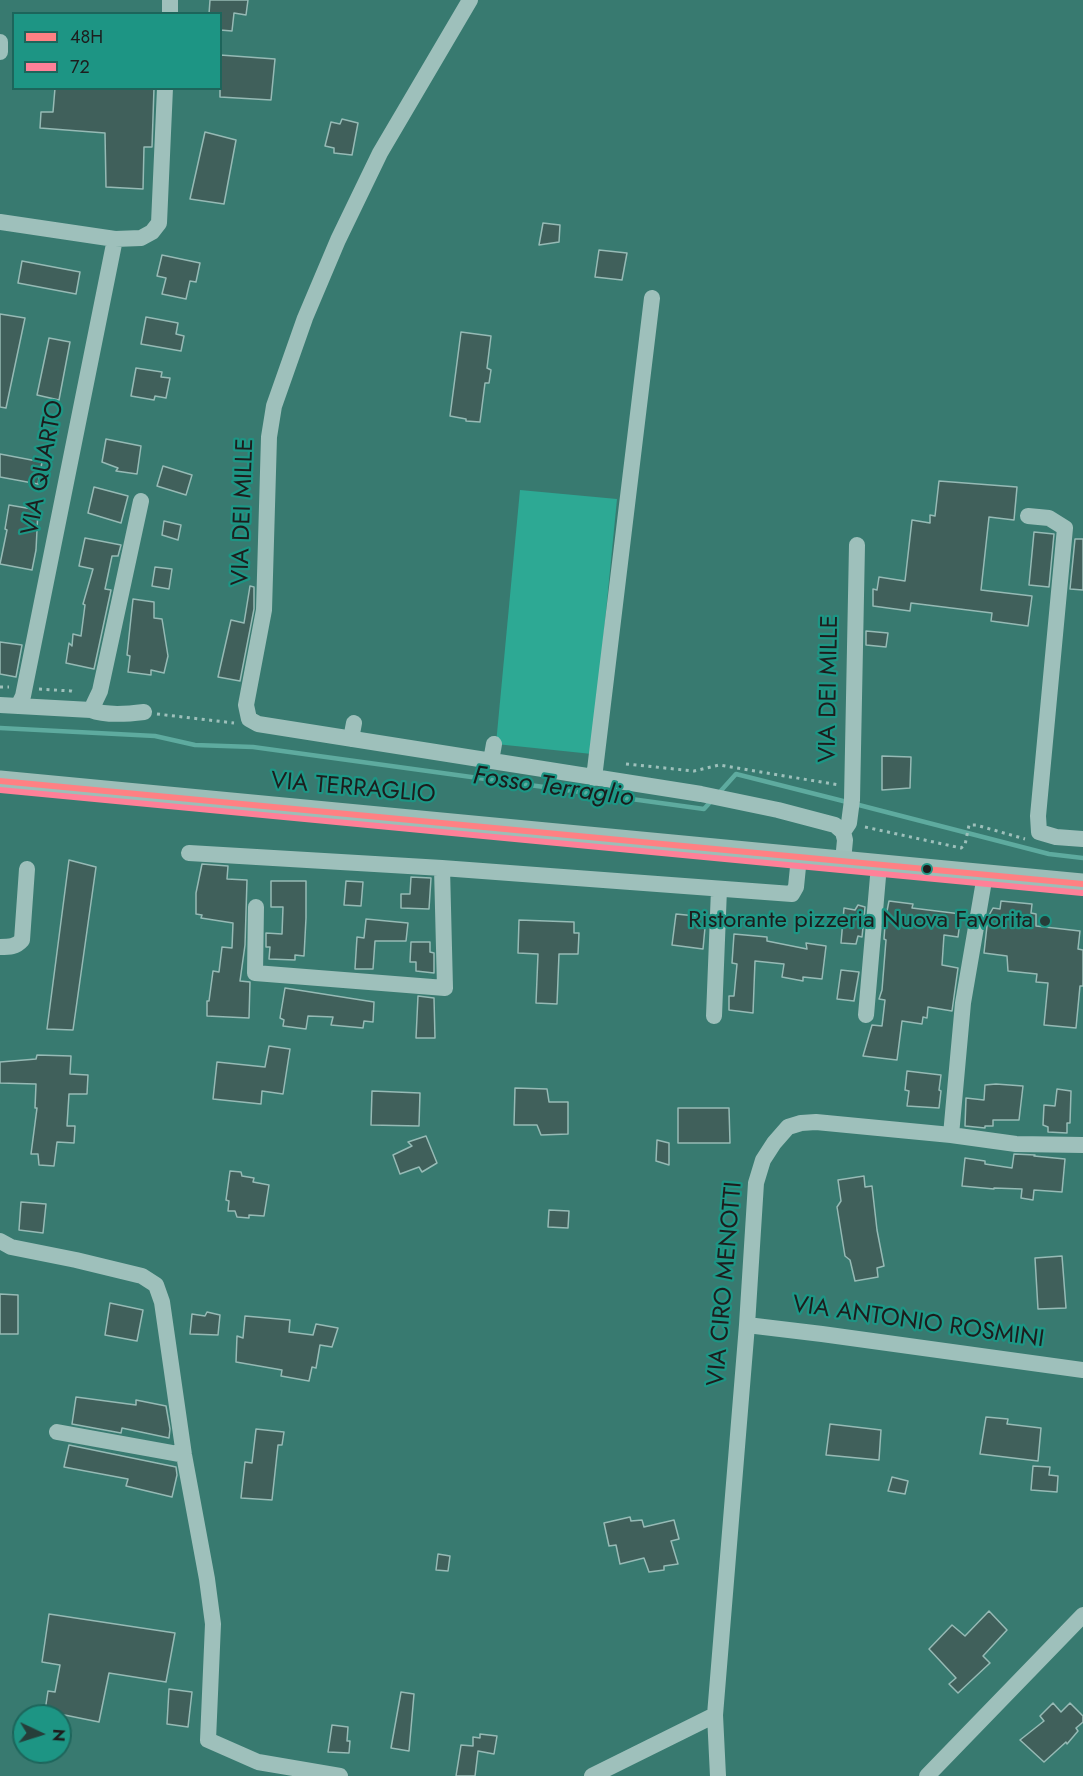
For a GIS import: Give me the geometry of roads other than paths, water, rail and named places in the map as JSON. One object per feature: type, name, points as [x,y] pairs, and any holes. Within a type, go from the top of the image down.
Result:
[{"type":"main road","name":"VIA TERRAGLIO","points":[[0,781],[1083,884]]},
{"type":"street","name":"VIA DEI MILLE","points":[[470,0],[380,153],[338,240],[305,318],[274,406],[269,437],[264,610],[246,705],[249,719],[258,724],[352,731],[491,762]]},
{"type":"street","points":[[0,42],[0,52]]},
{"type":"street","points":[[0,222],[115,239],[141,237],[152,232],[159,223],[165,90]]},
{"type":"street","name":"VIA QUARTO","points":[[18,706],[23,696],[115,239]]},
{"type":"street","points":[[594,778],[652,298]]},
{"type":"street","points":[[91,710],[100,691],[141,501]]},
{"type":"street","points":[[1028,516],[1049,518],[1065,528],[1038,816],[1040,832],[1056,837],[1083,839]]},
{"type":"street","name":"VIA DEI MILLE","points":[[843,861],[848,818],[857,545]]},
{"type":"street","points":[[0,705],[96,712],[144,712]]},
{"type":"street","points":[[494,744],[491,762],[701,794],[835,825],[848,818]]},
{"type":"street","points":[[189,853],[442,868],[792,894],[796,887],[799,857]]},
{"type":"street","points":[[866,1015],[879,865]]},
{"type":"street","points":[[256,907],[255,973],[445,988],[442,868]]},
{"type":"street","points":[[0,947],[13,946],[22,940],[27,869]]},
{"type":"street","points":[[951,1135],[963,1003],[985,874]]},
{"type":"street","points":[[714,1016],[719,889]]},
{"type":"street","name":"VIA CIRO MENOTTI","points":[[718,1776],[715,1715],[747,1325],[756,1183],[763,1160],[788,1127],[816,1122],[951,1135],[1016,1144],[1083,1145]]},
{"type":"street","points":[[0,1241],[10,1247],[142,1276],[156,1285],[162,1302],[184,1455],[213,1624],[208,1740],[258,1762],[340,1776]]},
{"type":"street","name":"VIA ANTONIO ROSMINI","points":[[747,1325],[1083,1370]]},
{"type":"street","points":[[57,1432],[184,1455]]},
{"type":"street","points":[[927,1776],[1083,1615]]},
{"type":"street","points":[[592,1776],[715,1715]]},
{"type":"waterway","name":"Fosso Terraglio","points":[[0,728],[155,736],[195,745],[253,747],[704,809],[712,800]]},
{"type":"waterway","name":"Fosso Terraglio","points":[[718,794],[736,774],[847,802]]},
{"type":"waterway","name":"Fosso Terraglio","points":[[855,804],[1049,854],[1083,858]]},
{"type":"place","name":"Ristorante pizzeria Nuova Favorita","points":[[1045,921]]}]
